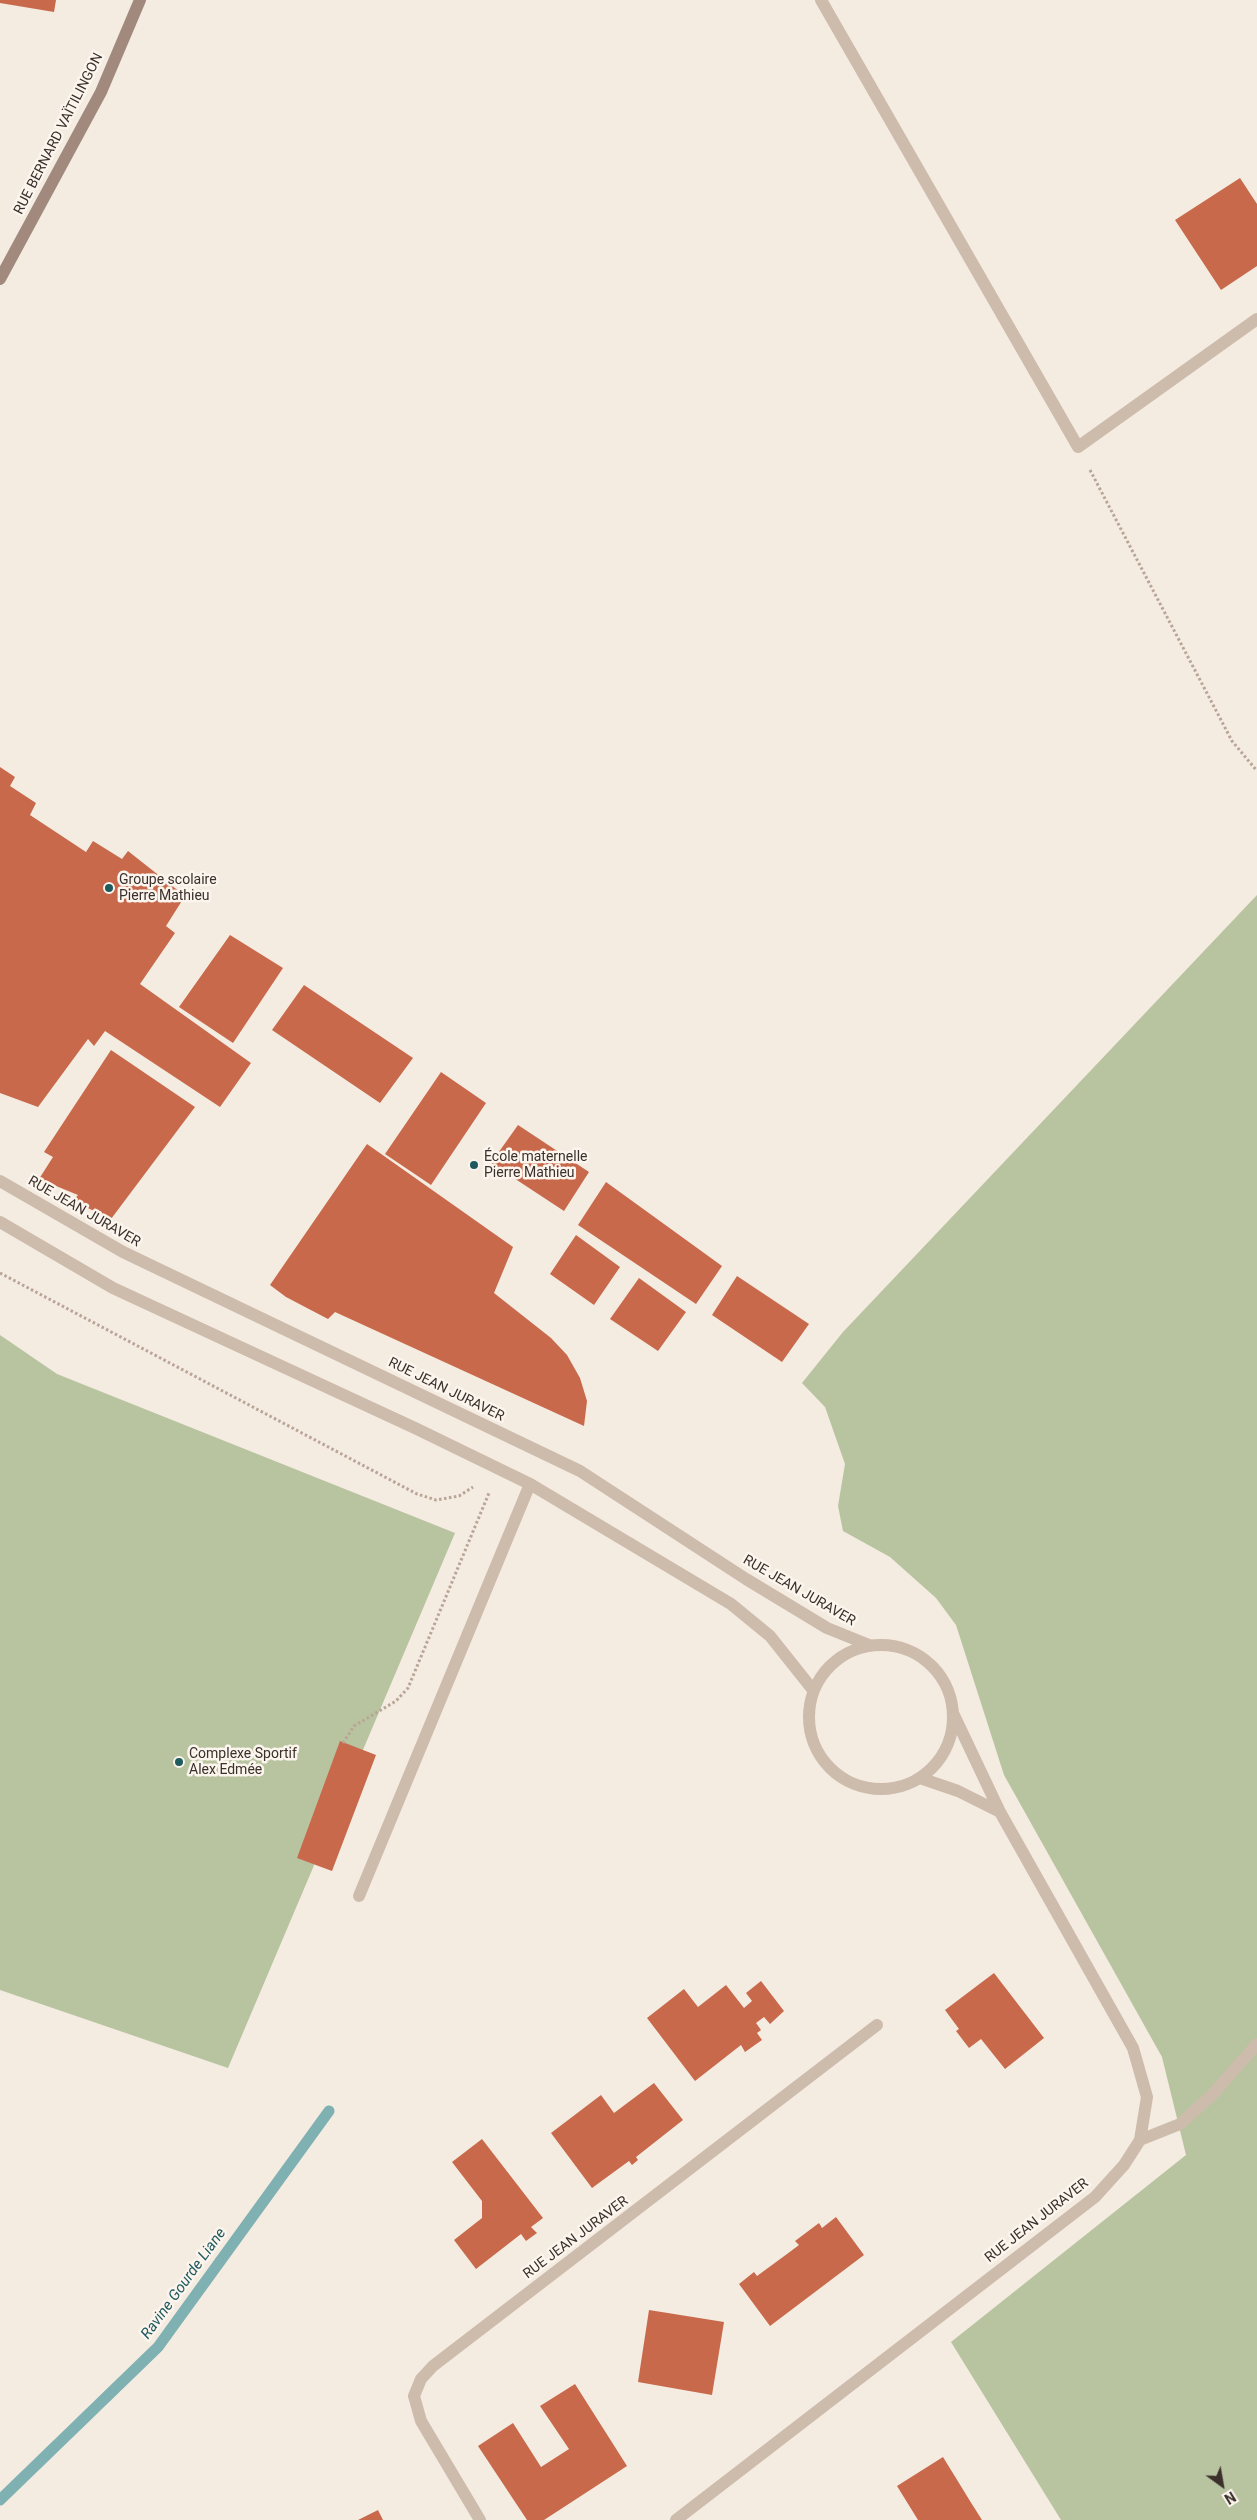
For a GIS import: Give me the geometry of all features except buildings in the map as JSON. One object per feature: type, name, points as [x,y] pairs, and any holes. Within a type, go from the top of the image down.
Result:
[{"type":"street","name":"RUE BERNARD VAÏTILINGON","points":[[0,279],[101,92],[140,0]]},
{"type":"street","points":[[821,0],[1078,447],[1257,319]]},
{"type":"street","name":"RUE JEAN JURAVER","points":[[0,1181],[123,1252],[580,1470],[769,1593],[827,1628],[869,1645]]},
{"type":"street","points":[[0,1222],[113,1288],[417,1428],[530,1484],[731,1604],[770,1636],[813,1690]]},
{"type":"street","points":[[358,1896],[530,1484]]},
{"type":"street","points":[[869,1645],[894,1645],[917,1654],[930,1664],[937,1670],[949,1691],[954,1715],[950,1740],[939,1762],[920,1778],[897,1788],[872,1790],[848,1782],[828,1767],[816,1751],[809,1731],[808,1711],[813,1690],[826,1669],[846,1654],[869,1645]]},
{"type":"street","name":"RUE JEAN JURAVER","points":[[676,2520],[1094,2197],[1124,2165],[1140,2140],[1147,2097],[1133,2048],[1000,1812],[954,1715]]},
{"type":"street","points":[[920,1778],[958,1791],[1000,1812]]},
{"type":"street","name":"RUE JEAN JURAVER","points":[[480,2520],[421,2421],[414,2396],[421,2378],[433,2366],[877,2025]]},
{"type":"street","points":[[1140,2140],[1180,2124],[1213,2094],[1257,2044]]},
{"type":"path","points":[[1078,447],[1232,741],[1257,771]]},
{"type":"path","points":[[0,1273],[417,1494],[436,1500],[459,1496],[499,1469]]},
{"type":"path","points":[[343,1742],[354,1726],[396,1700],[408,1688],[499,1469]]},
{"type":"green space","points":[[1257,895],[1257,2520],[1061,2520],[951,2342],[1186,2155],[1162,2057],[1004,1775],[956,1625],[936,1598],[890,1557],[843,1531],[838,1506],[845,1464],[825,1407],[802,1383],[843,1332]]},
{"type":"green space","name":"Complexe Sportif Alex Edmée","points":[[0,1335],[57,1374],[455,1533],[228,2068],[0,1990]]},
{"type":"waterway","name":"Ravine Gourde Liane","points":[[0,2500],[158,2347],[329,2111]]},
{"type":"place","name":"Groupe scolaire Pierre Mathieu","points":[[109,888]]},
{"type":"place","name":"École maternelle Pierre Mathieu","points":[[474,1165]]},
{"type":"place","name":"Complexe Sportif Alex Edmée","points":[[179,1762]]}]
